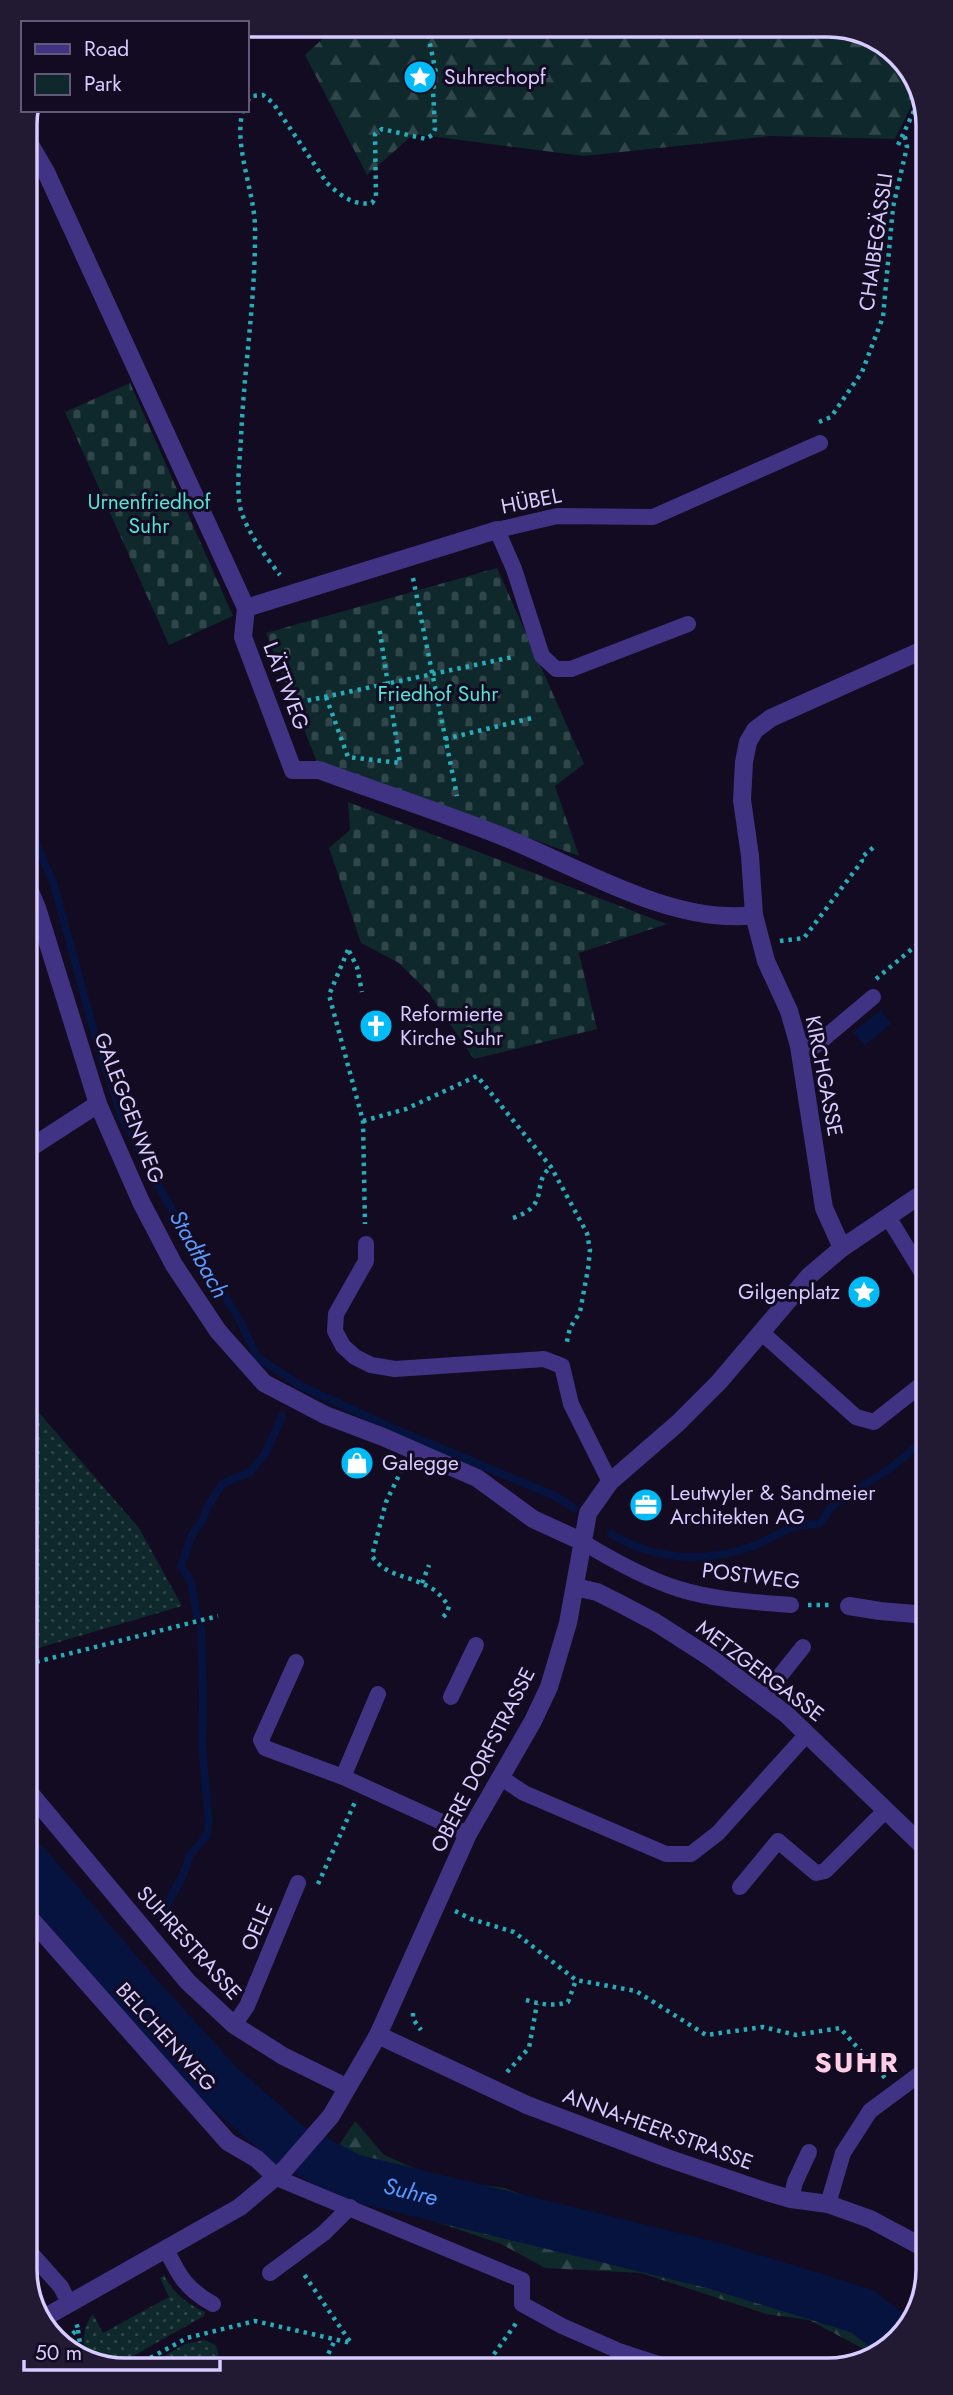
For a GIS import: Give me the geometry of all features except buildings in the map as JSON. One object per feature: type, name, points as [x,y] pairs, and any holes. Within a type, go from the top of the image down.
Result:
[{"type":"street","name":"LÄTTWEG","points":[[37,157],[246,608],[243,637],[293,770],[319,771],[499,835],[662,905],[705,915],[754,915]]},
{"type":"street","name":"HÜBEL","points":[[246,608],[497,530]]},
{"type":"street","name":"KIRCHGASSE","points":[[842,1248],[824,1208],[799,1046],[789,1011],[766,961],[754,915],[750,856],[742,800],[744,762],[748,743],[755,730],[788,709],[916,653]]},
{"type":"street","name":"GALEGGENWEG","points":[[37,908],[98,1104],[141,1202],[174,1265],[218,1331],[264,1383],[325,1415],[477,1478],[533,1518],[581,1541]]},
{"type":"street","points":[[37,1144],[98,1104]]},
{"type":"street","name":"OBERE DORFSTRASSE","points":[[49,2315],[240,2207],[281,2174],[320,2132],[378,2035],[468,1834],[533,1721],[549,1687],[565,1635],[588,1513],[610,1482],[678,1423],[719,1382],[808,1276],[842,1248],[916,1198]]},
{"type":"street","name":"METZGERGASSE","points":[[575,1587],[597,1592],[655,1622],[711,1658],[807,1734],[916,1839]]},
{"type":"street","points":[[849,1605],[916,1614]]},
{"type":"street","name":"SUHRESTRASSE","points":[[37,1802],[188,1982],[234,2025],[283,2056],[346,2087]]},
{"type":"street","name":"BELCHENWEG","points":[[37,1926],[228,2142],[281,2174]]},
{"type":"street","name":"ANNA-HEER-STRASSE","points":[[378,2035],[527,2105],[667,2158],[791,2199],[828,2204],[870,2219],[916,2244]]},
{"type":"lane","name":"HÜBEL","points":[[497,530],[556,516],[653,517],[820,443]]},
{"type":"lane","points":[[497,530],[514,569],[542,656],[556,669],[571,669],[688,624]]},
{"type":"lane","points":[[799,1046],[815,1046],[873,997]]},
{"type":"lane","points":[[888,1217],[916,1263]]},
{"type":"lane","points":[[366,1244],[366,1261],[336,1314],[335,1331],[343,1346],[355,1357],[371,1365],[395,1369],[544,1359],[562,1366],[571,1404],[610,1482]]},
{"type":"lane","points":[[761,1332],[856,1417],[873,1422],[916,1389]]},
{"type":"lane","name":"POSTWEG","points":[[581,1541],[620,1564],[680,1589],[736,1600],[791,1605]]},
{"type":"lane","points":[[451,1697],[476,1645]]},
{"type":"lane","points":[[763,1697],[803,1647]]},
{"type":"lane","points":[[296,1662],[261,1740],[265,1748],[343,1777],[468,1834]]},
{"type":"lane","points":[[343,1777],[378,1694]]},
{"type":"lane","points":[[500,1777],[524,1793],[666,1854],[691,1854],[718,1833],[807,1734]]},
{"type":"lane","points":[[740,1887],[778,1841],[816,1873],[825,1871],[886,1810]]},
{"type":"lane","name":"OELE","points":[[234,2025],[247,2006],[299,1883]]},
{"type":"lane","points":[[828,2204],[844,2153],[870,2111],[916,2077]]},
{"type":"lane","points":[[791,2199],[795,2182],[809,2151]]},
{"type":"lane","points":[[281,2174],[294,2187],[350,2207],[522,2280],[522,2304],[562,2326],[640,2358]]},
{"type":"lane","points":[[270,2273],[324,2233],[350,2207]]},
{"type":"lane","points":[[166,2249],[180,2278],[194,2294],[213,2304]]},
{"type":"lane","points":[[37,2260],[61,2287],[69,2303]]},
{"type":"path","points":[[248,101],[252,96],[263,95],[273,103],[327,183],[355,203],[372,203],[376,197],[375,134],[382,129],[426,139],[435,129],[433,90],[436,73],[428,37]]},
{"type":"path","name":"CHAIBEGÄSSLI","points":[[898,145],[915,109]]},
{"type":"path","points":[[242,112],[240,119],[243,152],[255,224],[241,425],[240,508],[260,548],[292,594]]},
{"type":"path","name":"CHAIBEGÄSSLI","points":[[808,428],[831,416],[862,373],[883,317],[893,207],[907,146],[904,132]]},
{"type":"path","points":[[408,557],[462,822]]},
{"type":"path","points":[[326,697],[348,757],[400,762],[379,626]]},
{"type":"path","points":[[270,709],[513,657]]},
{"type":"path","points":[[445,739],[532,718]]},
{"type":"path","points":[[762,944],[804,938],[862,861],[860,858],[875,846]]},
{"type":"path","points":[[362,992],[357,967],[348,950],[329,995],[363,1121],[365,1217]]},
{"type":"path","points":[[363,1121],[406,1109],[477,1076],[551,1167],[587,1233],[590,1250],[580,1312],[570,1328],[565,1350]]},
{"type":"path","points":[[513,1218],[525,1214],[536,1205],[545,1172],[551,1167]]},
{"type":"path","points":[[411,1449],[386,1502],[372,1556],[377,1564],[390,1573],[422,1584],[440,1595],[449,1606],[441,1619]]},
{"type":"path","points":[[422,1584],[429,1565]]},
{"type":"path","name":"POSTWEG","points":[[791,1605],[849,1605]]},
{"type":"path","points":[[37,1662],[218,1616]]},
{"type":"path","points":[[299,1883],[315,1890],[363,1786]]},
{"type":"path","points":[[450,1912],[451,1909],[471,1919],[514,1933],[576,1980],[636,1990],[706,2035],[763,2027],[796,2035],[840,2028],[897,2091]]},
{"type":"path","points":[[526,2000],[537,2004],[558,2005],[568,2002],[576,1980]]},
{"type":"path","points":[[493,2088],[529,2048],[537,2004]]},
{"type":"path","points":[[413,2008],[413,2019],[424,2035]]},
{"type":"path","points":[[149,2358],[187,2337],[255,2321],[351,2343],[314,2288]]},
{"type":"path","points":[[78,2329],[80,2346]]},
{"type":"path","points":[[490,2358],[511,2332]]},
{"type":"path","points":[[326,2358],[335,2340]]},
{"type":"green space","points":[[324,37],[834,37],[857,41],[882,55],[901,76],[913,102],[895,139],[770,136],[584,156],[414,134],[367,175],[305,55]]},
{"type":"green space","name":"Urnenfriedhof Suhr","points":[[130,383],[233,616],[169,645],[65,412]]},
{"type":"green space","name":"Friedhof Suhr","points":[[497,568],[584,764],[555,786],[579,856],[317,762],[266,633]]},
{"type":"green space","points":[[348,802],[667,924],[579,953],[597,1029],[474,1059],[428,992],[399,963],[361,943],[329,848],[350,830]]},
{"type":"green space","points":[[37,1410],[139,1528],[182,1606],[37,1648]]},
{"type":"green space","points":[[355,2121],[384,2155],[425,2173],[451,2181],[505,2188],[594,2223],[672,2237],[856,2295],[896,2326],[865,2350],[809,2320],[766,2314],[641,2273],[545,2268],[501,2244],[428,2219],[343,2195],[310,2177],[338,2147]]},
{"type":"green space","points":[[164,2275],[181,2297],[205,2312],[204,2316],[130,2358],[108,2357],[84,2348],[84,2335],[93,2314],[103,2333],[169,2297],[160,2278]]},
{"type":"green space","points":[[204,2340],[216,2345],[219,2358],[161,2358],[185,2344]]},
{"type":"shaded area","points":[[881,1010],[891,1024],[865,1045],[853,1032]]},
{"type":"waterway","name":"Stadtbach","points":[[37,845],[54,885],[96,1039],[122,1117],[175,1216],[239,1319],[257,1357],[301,1386],[390,1427],[555,1496],[574,1508]]},
{"type":"waterway","points":[[197,1616],[191,1582],[181,1566],[192,1535],[222,1484],[250,1472],[265,1454],[282,1416]]},
{"type":"waterway","name":"Stadtbach","points":[[611,1534],[628,1543],[663,1554],[699,1557],[735,1552],[793,1527],[820,1524],[831,1507],[892,1467],[916,1447]]},
{"type":"waterway","points":[[161,1916],[184,1873],[190,1855],[207,1835],[209,1824],[202,1746],[201,1628]]},
{"type":"waterway","name":"Suhre","points":[[37,1875],[133,1988],[222,2086],[288,2144],[351,2177],[716,2266],[862,2311],[890,2332]]},
{"type":"place","name":"Suhrechopf","points":[[420,77]]},
{"type":"place","name":"Reformierte Kirche Suhr","points":[[376,1026]]},
{"type":"place","name":"Gilgenplatz","points":[[864,1292]]},
{"type":"place","name":"Galegge","points":[[357,1463]]},
{"type":"place","name":"Leutwyler & Sandmeier Architekten AG","points":[[646,1505]]},
{"type":"district","name":"SUHR","points":[[857,2062]]}]
